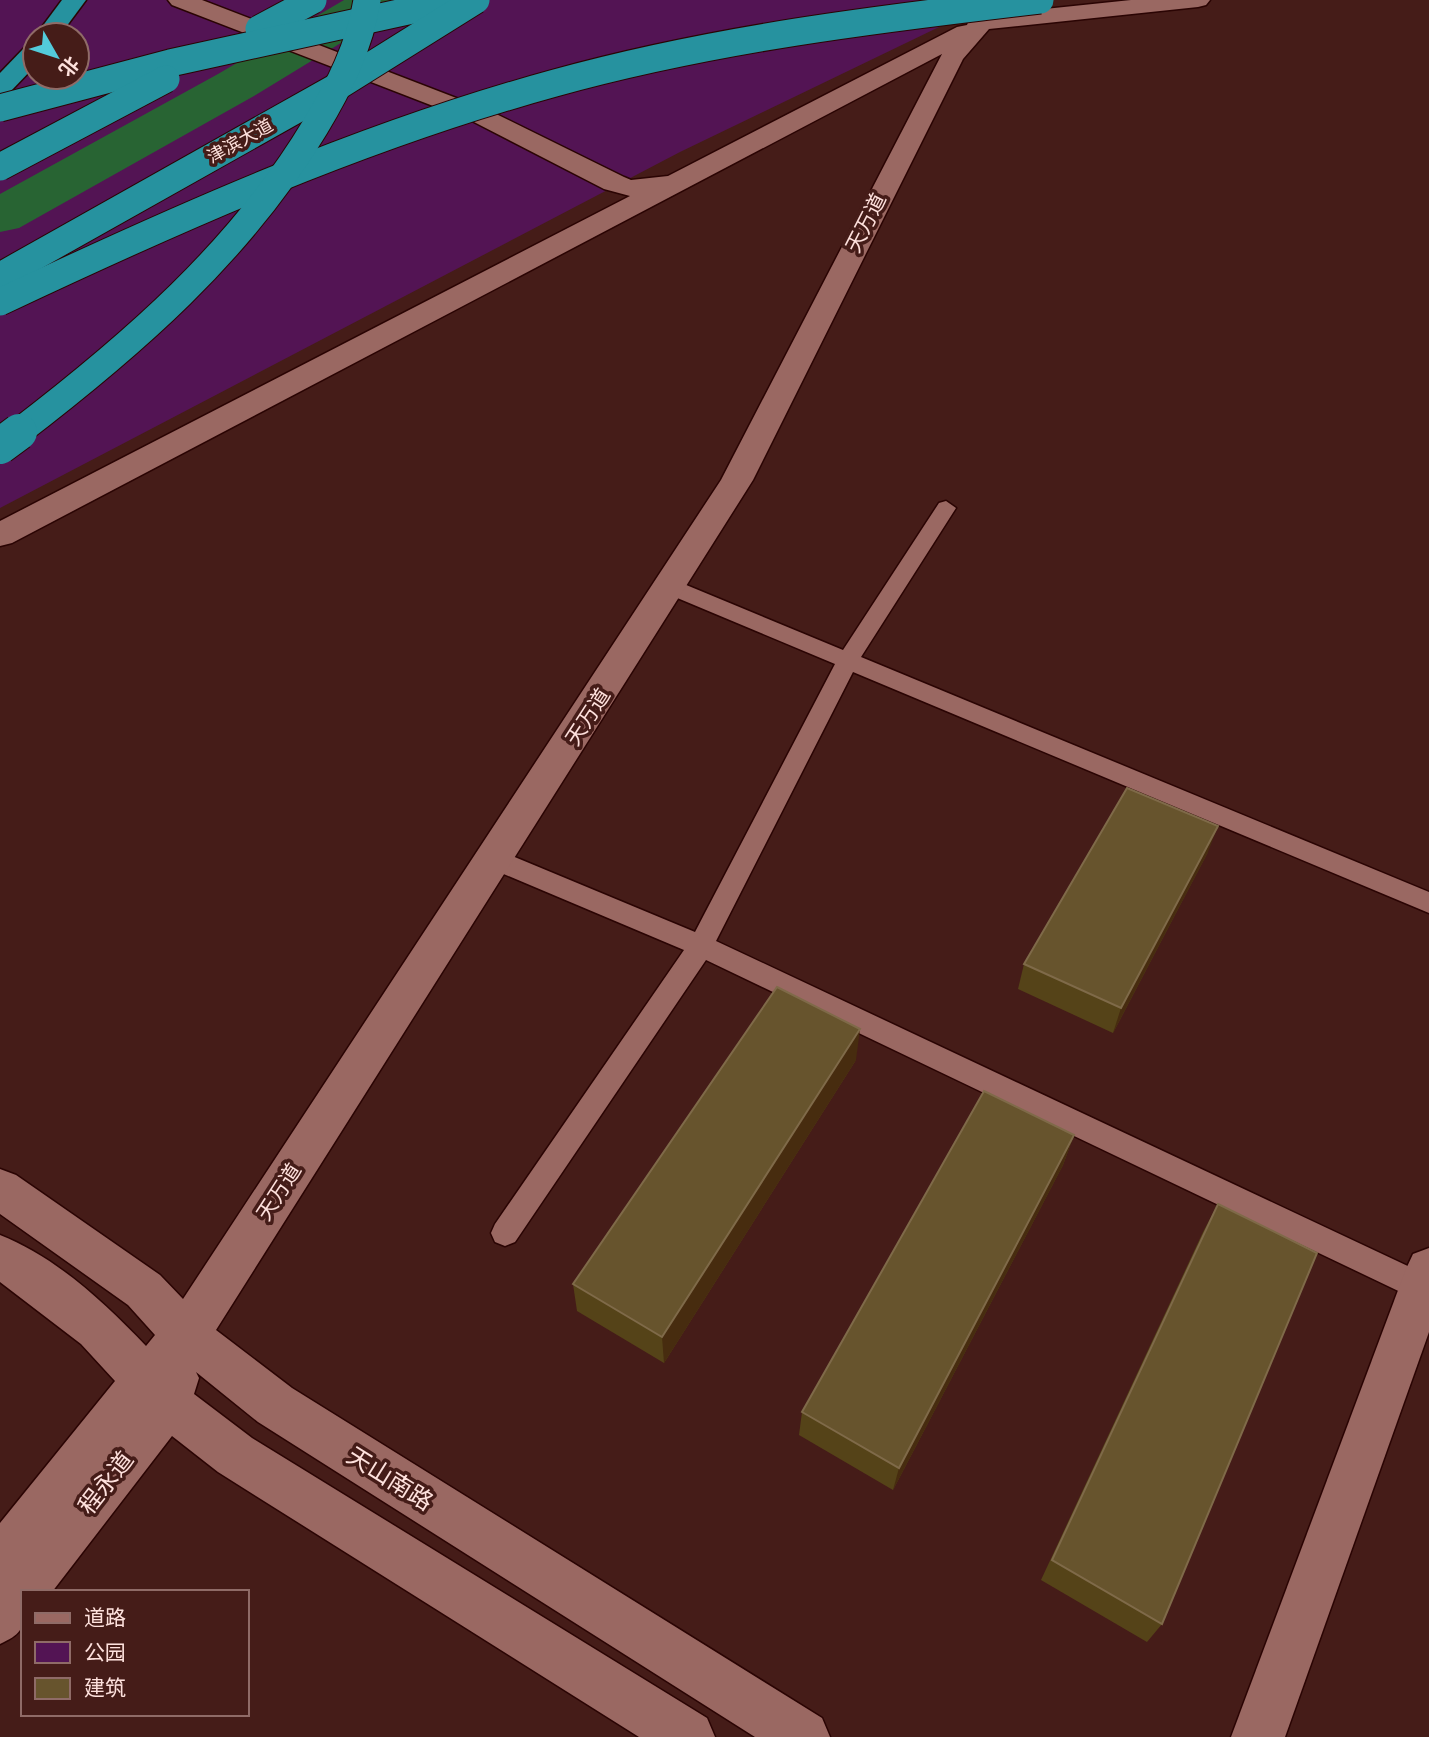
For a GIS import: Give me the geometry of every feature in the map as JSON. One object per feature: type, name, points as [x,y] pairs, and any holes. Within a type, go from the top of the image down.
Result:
[{"type":"highway","points":[[58,21],[74,0]]},
{"type":"highway","points":[[0,167],[313,0]]},
{"type":"highway","points":[[0,446],[62,400],[173,306],[250,223],[307,144],[346,72],[366,0]]},
{"type":"highway","points":[[0,108],[170,63],[460,0]]},
{"type":"highway","name":"津滨大道","points":[[0,276],[340,85],[476,0]]},
{"type":"highway","points":[[0,302],[122,243],[326,156],[514,94],[639,62],[761,39],[1040,0]]},
{"type":"highway","points":[[0,88],[21,66]]},
{"type":"street","points":[[180,0],[274,31]]},
{"type":"street","points":[[201,0],[481,116],[604,179],[629,188],[656,186],[688,178]]},
{"type":"street","points":[[0,535],[688,178],[985,12],[1011,8],[1016,0]]},
{"type":"street","points":[[985,12],[1198,0]]},
{"type":"street","name":"天万道","points":[[186,1335],[496,860],[737,480],[938,81],[985,12]]},
{"type":"street","points":[[602,221],[623,203],[629,188]]},
{"type":"street","name":"天山南路","points":[[0,1189],[144,1290],[186,1335],[275,1405],[803,1737]]},
{"type":"street","points":[[0,1256],[48,1288],[97,1328],[156,1392],[235,1455],[688,1737]]},
{"type":"street","points":[[1258,1737],[1426,1278]]},
{"type":"street","name":"程永道","points":[[0,1618],[156,1392],[186,1335]]},
{"type":"street","name":"程永道","points":[[0,1563],[156,1392]]},
{"type":"lane","points":[[505,1233],[701,946],[847,662],[946,508]]},
{"type":"lane","points":[[671,587],[1429,903]]},
{"type":"lane","points":[[496,860],[701,946],[1426,1278]]},
{"type":"green space","points":[[0,0],[995,0],[680,152],[0,508]]},
{"type":"building","points":[[1127,788],[1218,826],[1121,1008],[1024,964]]},
{"type":"building","points":[[777,987],[860,1029],[662,1337],[573,1284]]},
{"type":"building","points":[[984,1091],[1074,1135],[899,1468],[802,1412]]},
{"type":"building","points":[[1218,1204],[1317,1253],[1162,1624],[1052,1560]]},
{"type":"waterway","points":[[0,216],[236,85],[378,0]]}]
